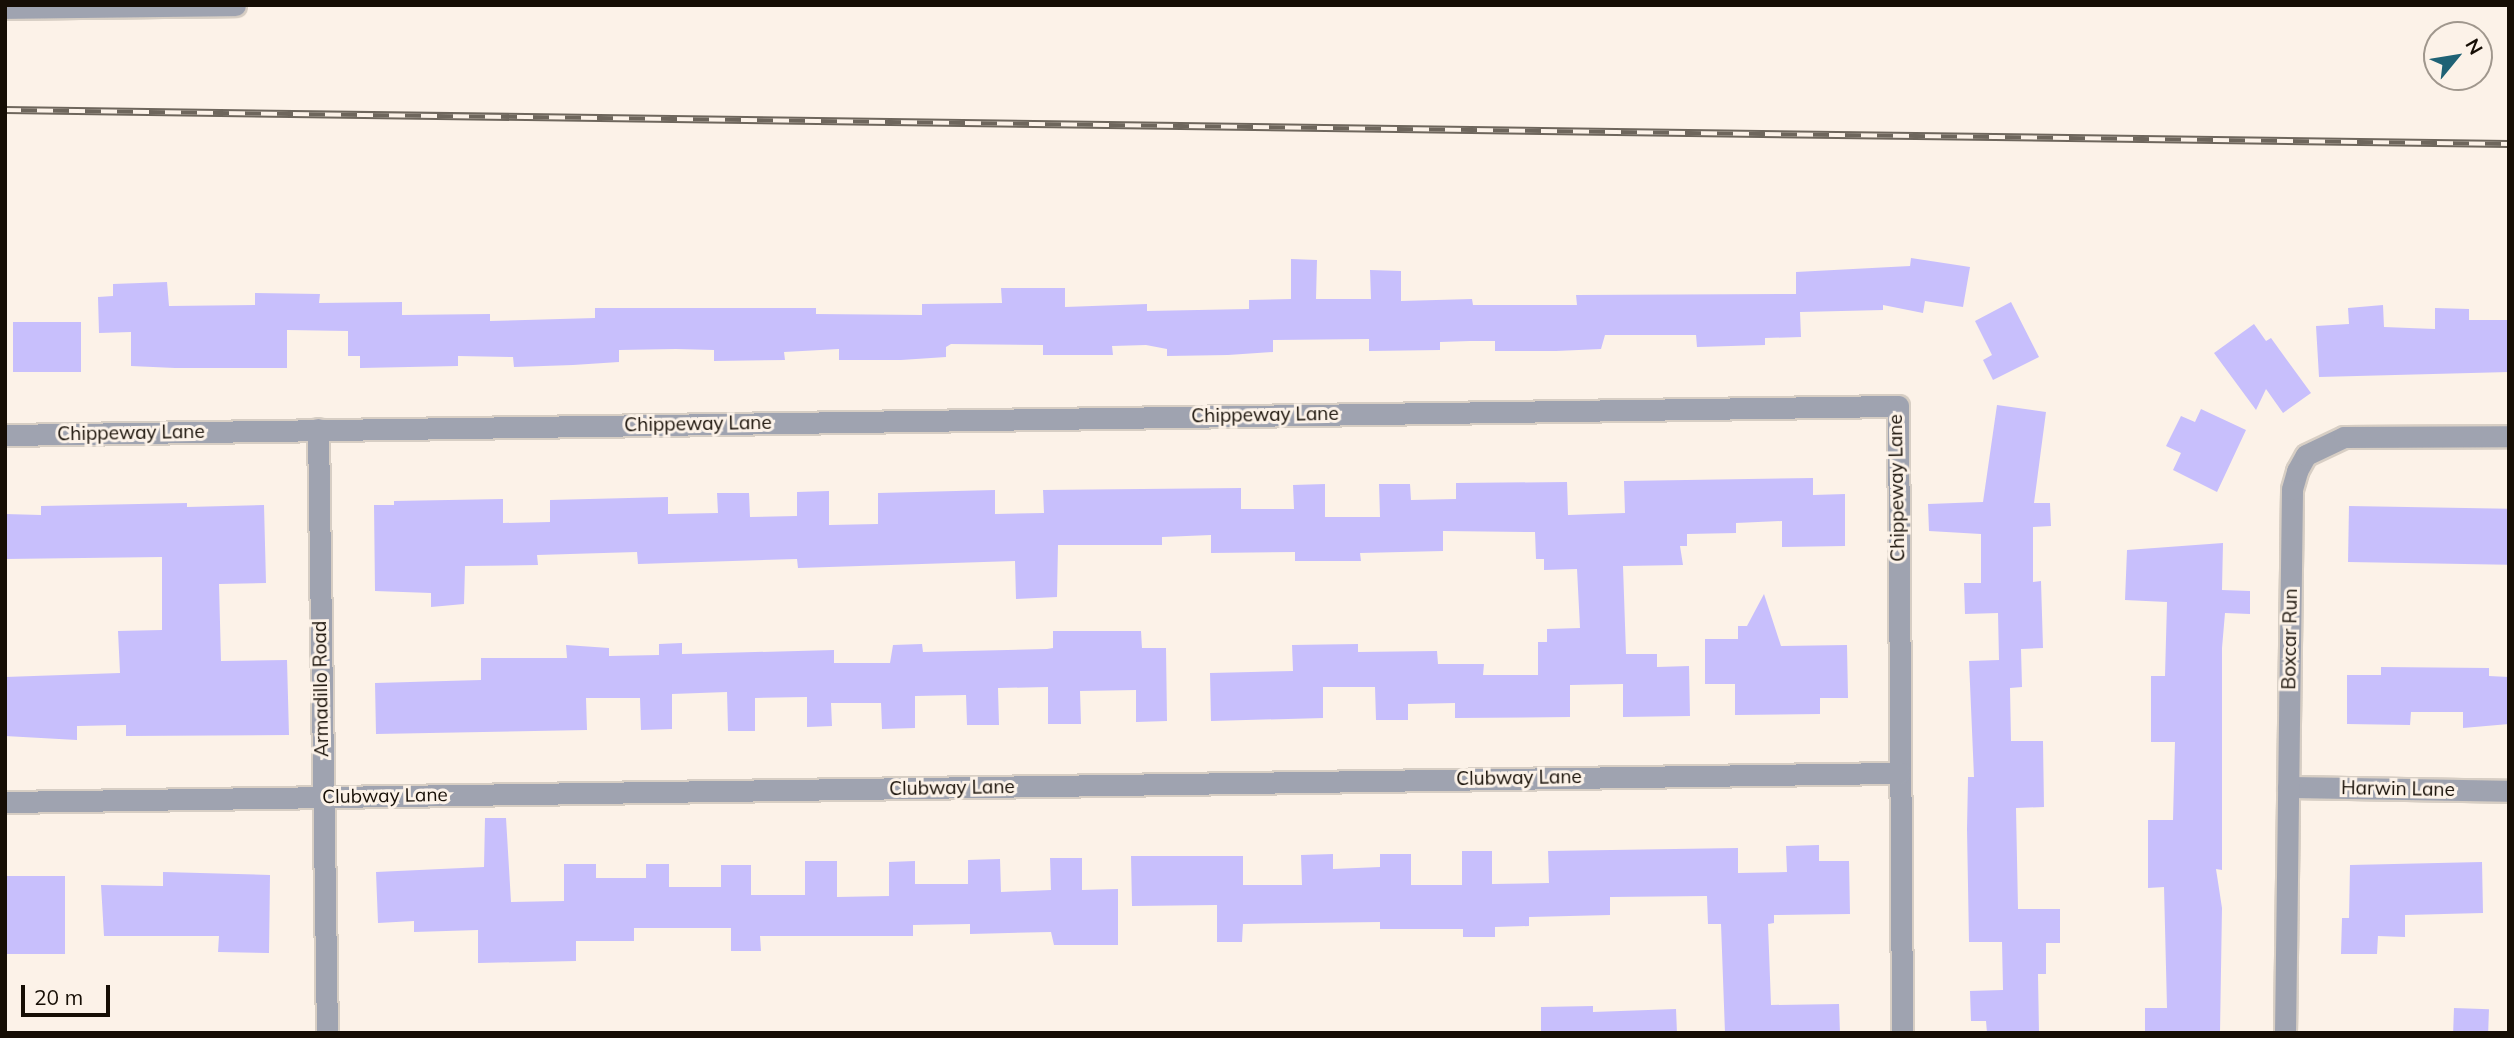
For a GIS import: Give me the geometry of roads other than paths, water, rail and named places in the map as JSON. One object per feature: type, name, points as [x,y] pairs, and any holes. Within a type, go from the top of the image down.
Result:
[{"type":"street","points":[[5,8],[235,5]]},
{"type":"street","name":"Chippeway Lane","points":[[5,435],[1898,406],[1902,1033]]},
{"type":"street","name":"Armadillo Road","points":[[318,429],[327,1033]]},
{"type":"street","name":"Boxcar Run","points":[[2285,1033],[2292,489],[2306,455],[2344,437],[2509,436]]},
{"type":"street","name":"Clubway Lane","points":[[5,802],[1900,773]]},
{"type":"street","name":"Harwin Lane","points":[[2288,787],[2509,791]]},
{"type":"railway","points":[[5,110],[2509,144]]}]
